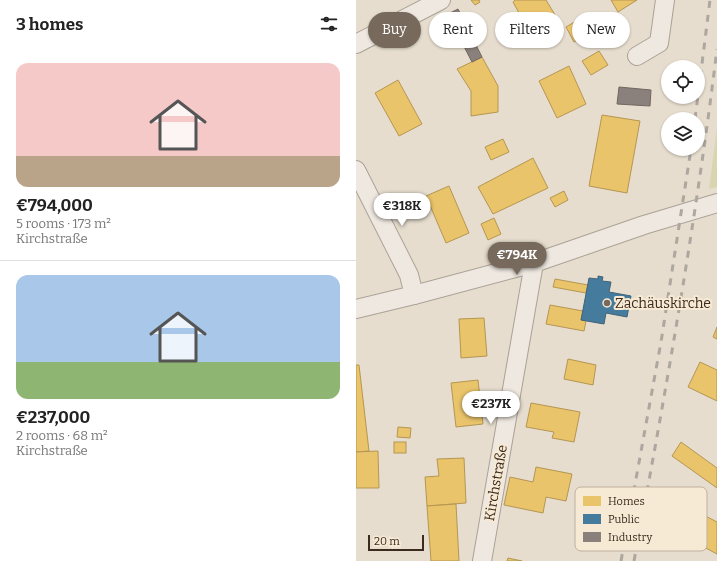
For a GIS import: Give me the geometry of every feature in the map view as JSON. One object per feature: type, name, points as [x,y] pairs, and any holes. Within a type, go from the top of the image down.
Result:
[{"type":"street","points":[[356,44],[441,0]]},
{"type":"street","points":[[637,56],[659,43],[665,0]]},
{"type":"street","points":[[356,170],[410,275],[414,295]]},
{"type":"street","points":[[356,309],[534,263],[644,225],[717,203]]},
{"type":"street","name":"Kirchstraße","points":[[482,561],[534,263]]},
{"type":"shaded area","points":[[717,128],[717,187],[709,189]]},
{"type":"building: Homes","points":[[471,0],[479,0],[480,2],[475,5]]},
{"type":"building: Homes","points":[[515,0],[546,0],[553,12],[518,12],[513,2]]},
{"type":"building: Homes","points":[[611,0],[637,0],[618,12]]},
{"type":"building: Homes","points":[[572,23],[572,38],[566,27]]},
{"type":"building: Homes","points":[[599,51],[608,65],[591,75],[582,61]]},
{"type":"building: Homes","points":[[482,57],[498,86],[498,112],[471,116],[471,91],[457,69]]},
{"type":"building: Homes","points":[[569,66],[586,104],[557,118],[539,81]]},
{"type":"building: Homes","points":[[398,80],[422,124],[399,136],[375,93]]},
{"type":"building: Homes","points":[[602,115],[640,121],[627,193],[589,186]]},
{"type":"building: Homes","points":[[503,139],[509,152],[491,160],[485,147]]},
{"type":"building: Homes","points":[[533,158],[548,188],[493,214],[478,187]]},
{"type":"building: Homes","points":[[449,186],[469,233],[446,243],[426,196]]},
{"type":"building: Homes","points":[[564,191],[568,200],[555,207],[550,198]]},
{"type":"building: Homes","points":[[494,218],[501,234],[488,240],[481,224]]},
{"type":"building: Homes","points":[[555,279],[588,285],[586,293],[553,287]]},
{"type":"building: Homes","points":[[550,305],[583,311],[581,320],[586,321],[584,331],[546,324]]},
{"type":"building: Homes","points":[[484,318],[487,356],[461,358],[459,319]]},
{"type":"building: Homes","points":[[717,327],[717,339],[713,337]]},
{"type":"building: Homes","points":[[568,359],[596,365],[593,385],[564,379]]},
{"type":"building: Homes","points":[[700,362],[717,370],[717,401],[688,387]]},
{"type":"building: Homes","points":[[356,365],[359,365],[369,451],[356,452]]},
{"type":"building: Homes","points":[[478,380],[483,424],[456,427],[451,383]]},
{"type":"building: Homes","points":[[531,403],[580,412],[574,442],[552,438],[554,432],[526,427]]},
{"type":"building: Homes","points":[[398,427],[411,428],[410,438],[397,437]]},
{"type":"building: Homes","points":[[394,442],[406,442],[406,453],[394,453]]},
{"type":"building: Homes","points":[[681,442],[717,468],[717,488],[672,456]]},
{"type":"building: Homes","points":[[378,451],[379,488],[356,488],[356,452]]},
{"type":"building: Homes","points":[[464,458],[466,503],[427,506],[425,477],[439,476],[437,459]]},
{"type":"building: Homes","points":[[536,467],[572,474],[566,501],[546,497],[543,513],[504,505],[510,477],[533,482]]},
{"type":"building: Homes","points":[[456,504],[459,561],[431,561],[427,506]]},
{"type":"building: Homes","points":[[707,517],[717,522],[717,554],[707,549]]},
{"type":"building: Homes","points":[[508,558],[522,561],[507,561]]},
{"type":"building: Public","name":"Zachäuskirche","points":[[598,276],[603,277],[602,281],[611,282],[609,292],[631,296],[627,317],[606,313],[604,324],[581,320],[589,278],[598,279]]},
{"type":"building: Industry","points":[[458,9],[460,12],[452,12]]},
{"type":"building: Industry","points":[[465,48],[478,48],[482,57],[472,62]]},
{"type":"building: Industry","points":[[619,87],[651,90],[650,106],[617,104]]},
{"type":"railway","points":[[696,112],[710,0]]},
{"type":"railway","points":[[648,487],[680,306],[700,178],[717,49]]},
{"type":"railway","points":[[635,487],[661,342],[690,156]]},
{"type":"railway","points":[[621,561],[623,551]]},
{"type":"railway","points":[[634,561],[636,551]]},
{"type":"place","name":"Zachäuskirche","points":[[607,303]]}]
